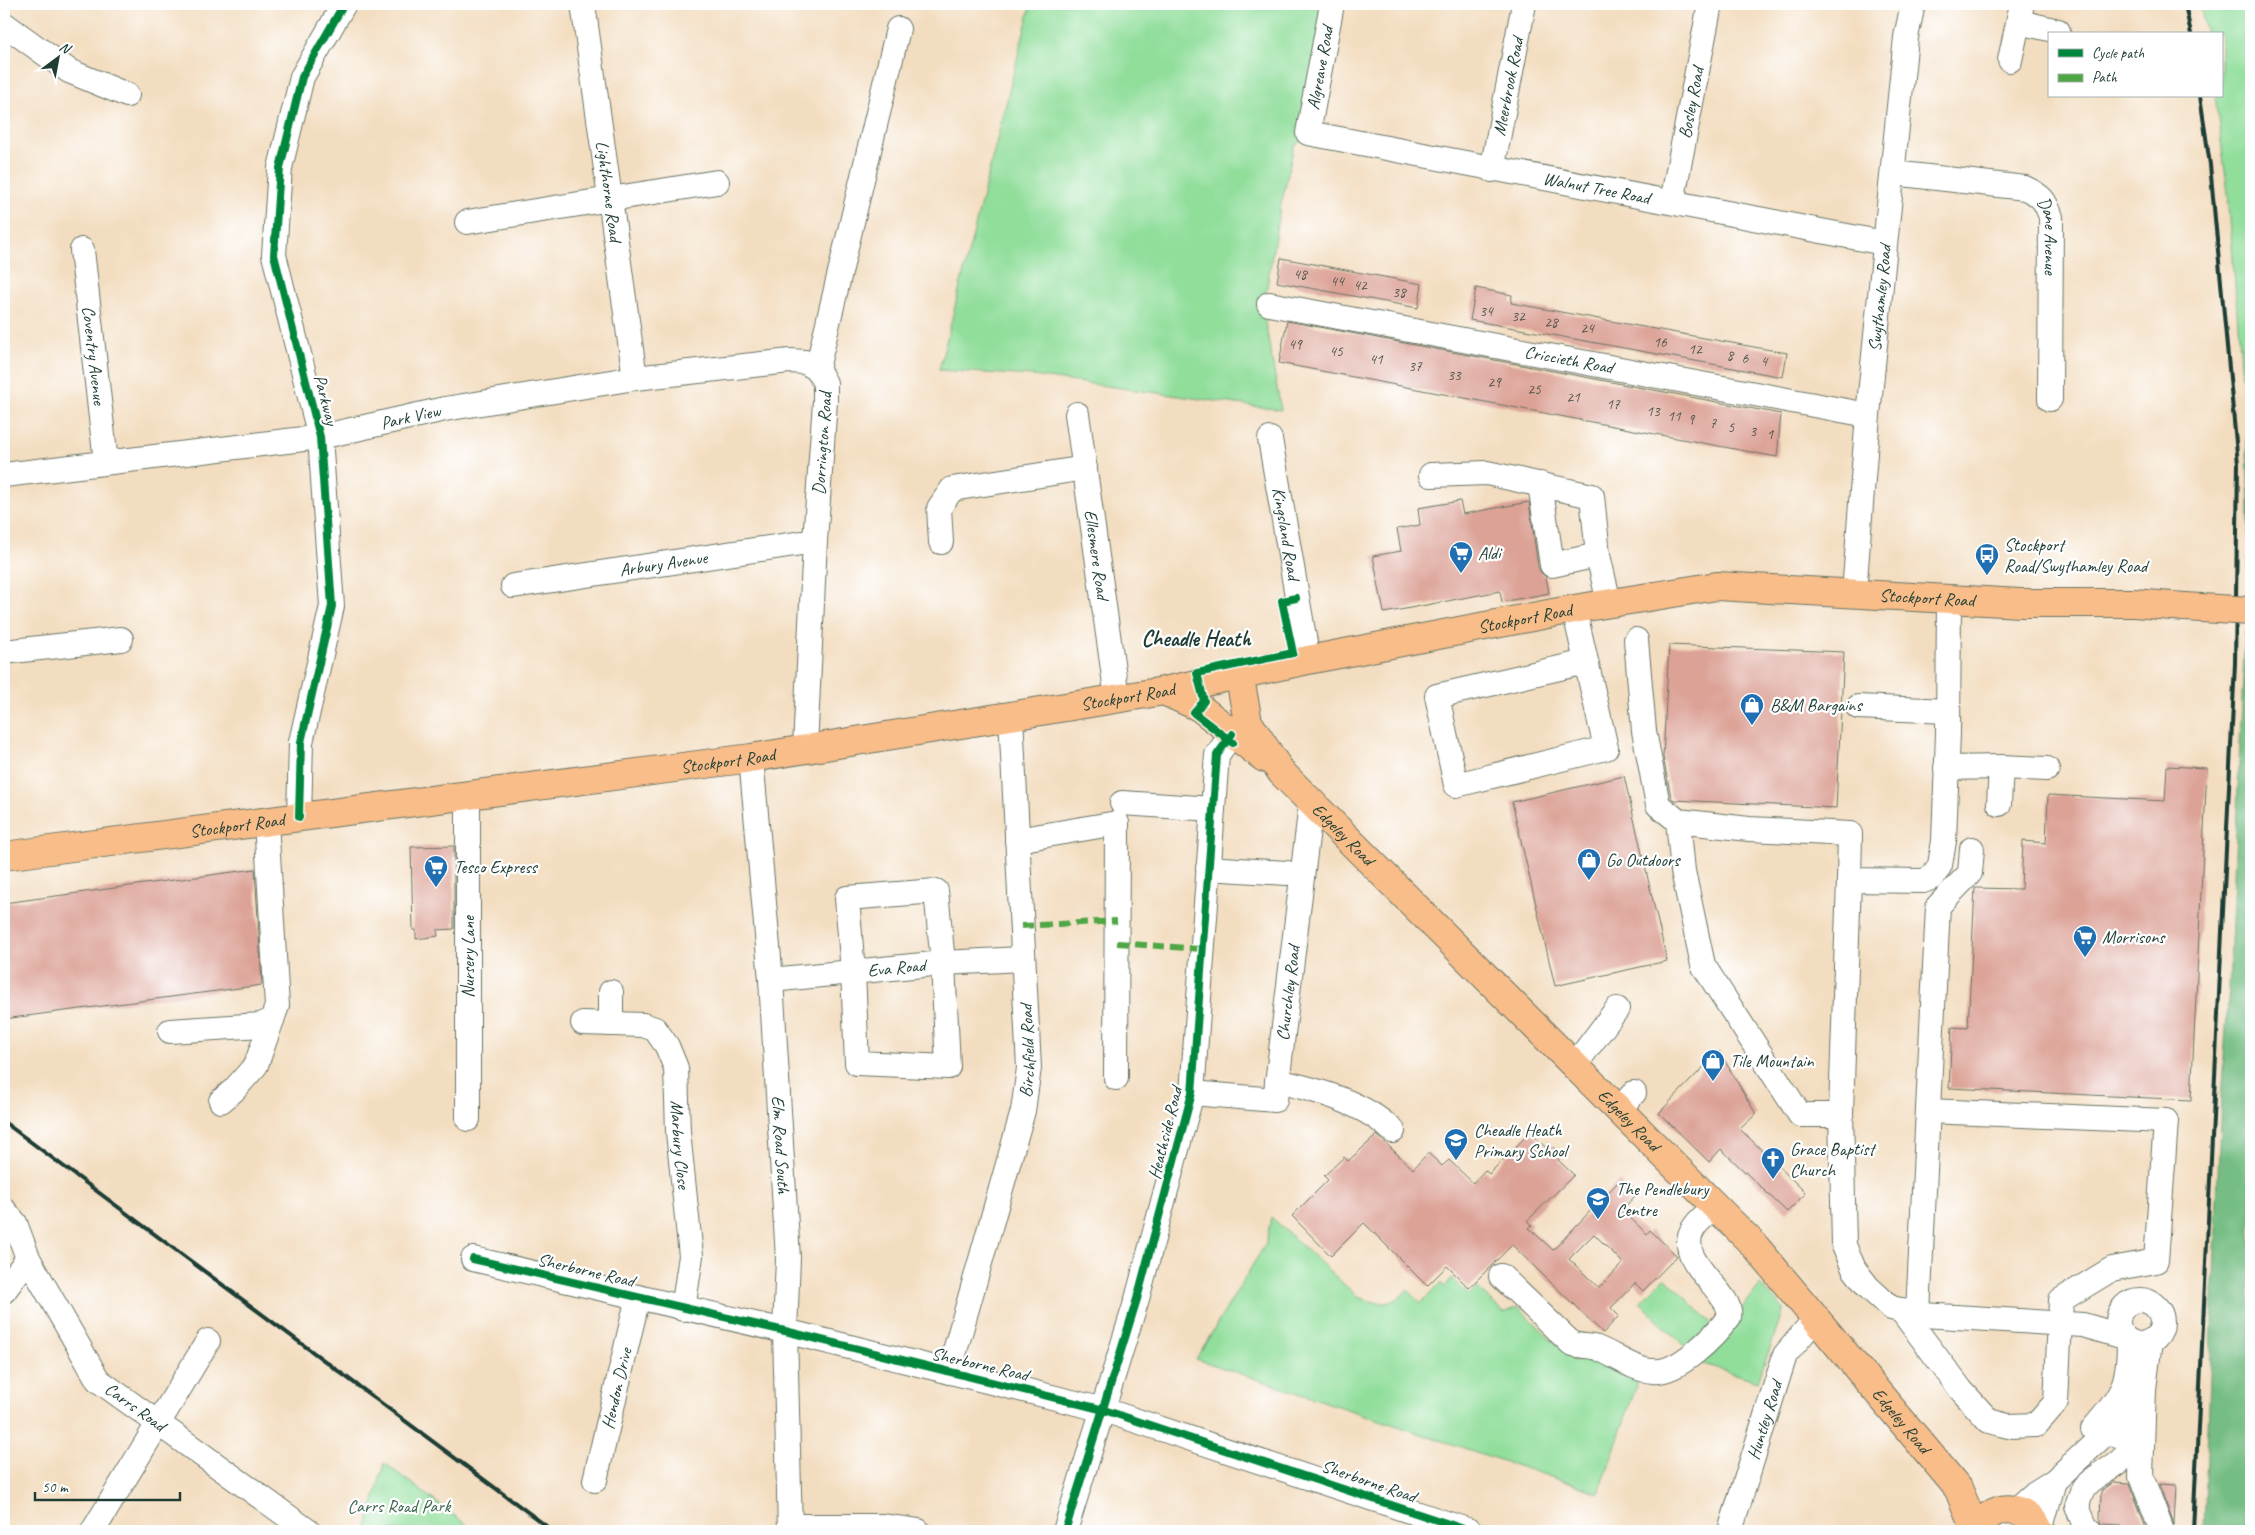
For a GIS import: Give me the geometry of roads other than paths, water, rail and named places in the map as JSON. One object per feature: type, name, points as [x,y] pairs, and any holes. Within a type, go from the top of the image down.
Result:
[{"type":"main road","name":"Stockport Road","points":[[4,856],[751,758],[1164,691],[1308,660],[1574,609],[1717,586],[1949,600],[2020,603],[2134,603],[2251,611]]},
{"type":"main road","points":[[1243,703],[1257,686],[1297,676],[1308,660]]},
{"type":"main road","points":[[1226,677],[1226,740]]},
{"type":"main road","name":"Edgeley Road","points":[[1226,677],[1241,684],[1248,722],[1281,772],[1574,1066],[1626,1102],[1715,1206],[1754,1245],[1958,1488],[1978,1531]]},
{"type":"main road","name":"Edgeley Road","points":[[1164,691],[1199,707],[1226,740],[1281,772]]},
{"type":"main road","name":"Edgeley Road","points":[[1958,1488],[2031,1518],[2039,1531]]},
{"type":"main road","name":"Edgeley Road","points":[[1978,1531],[1988,1516],[2008,1509]]},
{"type":"street","name":"Parkway","points":[[299,817],[301,742],[332,606],[320,437],[274,255],[280,168],[302,77],[344,4]]},
{"type":"street","name":"Algreave Road","points":[[1308,133],[1332,4]]},
{"type":"street","name":"Meerbrook Road","points":[[1492,170],[1524,4]]},
{"type":"street","name":"Bosley Road","points":[[1672,202],[1710,4]]},
{"type":"street","name":"Swythamley Road","points":[[1854,593],[1884,243],[1893,173],[1906,37],[1913,4]]},
{"type":"street","name":"Lighthorne Road","points":[[590,5],[610,198],[634,378]]},
{"type":"street","points":[[2010,60],[2021,13],[2058,31]]},
{"type":"street","points":[[4,24],[69,71],[127,95]]},
{"type":"street","name":"Dorrington Road","points":[[805,748],[815,541],[825,402],[825,383],[817,369],[898,29]]},
{"type":"street","name":"Walnut Tree Road","points":[[1308,133],[1492,170],[1884,243]]},
{"type":"street","name":"Dane Avenue","points":[[1893,173],[2025,188],[2040,195],[2047,205],[2051,218],[2050,399]]},
{"type":"street","points":[[467,222],[717,182]]},
{"type":"street","name":"Coventry Avenue","points":[[82,250],[106,462]]},
{"type":"street","name":"Criccieth Road","points":[[1269,304],[1868,415]]},
{"type":"street","name":"Park View","points":[[4,475],[320,437],[445,409],[634,378],[790,360],[805,362],[817,369]]},
{"type":"street","name":"Ellesmere Road","points":[[1077,414],[1117,698]]},
{"type":"street","name":"Kingsland Road","points":[[1270,439],[1308,660]]},
{"type":"street","points":[[940,542],[939,508],[952,489],[1085,468]]},
{"type":"street","points":[[1432,475],[1487,473],[1592,496],[1598,555],[1609,603]]},
{"type":"street","points":[[1540,484],[1552,565],[1598,555]]},
{"type":"street","name":"Arbury Avenue","points":[[514,586],[815,541]]},
{"type":"street","points":[[1849,880],[1923,881],[1932,877],[1940,865],[1944,841],[1949,600]]},
{"type":"street","points":[[1574,609],[1606,748],[1456,785],[1437,696],[1586,662]]},
{"type":"street","points":[[4,652],[121,639]]},
{"type":"street","points":[[1636,640],[1644,731],[1658,805],[1678,821],[1749,830],[1850,834],[1841,1115],[1844,1245],[1854,1269],[1868,1287],[1891,1308],[1923,1315],[2083,1325],[2134,1340],[2156,1337],[2162,1324],[2158,1310],[2153,1304],[2140,1299],[2083,1325]]},
{"type":"street","points":[[1858,707],[1948,710]]},
{"type":"street","name":"Birchfield Road","points":[[949,1372],[1023,1111],[1029,1068],[1011,717]]},
{"type":"street","name":"Heathside Road","points":[[1066,1531],[1137,1299],[1192,1093],[1213,809],[1226,740]]},
{"type":"street","name":"Elm Road South","points":[[751,758],[756,835],[771,980],[788,1258],[785,1331],[790,1528]]},
{"type":"street","points":[[1946,768],[2001,767],[2047,769]]},
{"type":"street","points":[[1999,804],[2001,767]]},
{"type":"street","name":"Nursery Lane","points":[[468,795],[468,1119]]},
{"type":"street","points":[[1122,803],[1213,809]]},
{"type":"street","name":"Churchley Road","points":[[1192,1093],[1275,1100],[1311,804]]},
{"type":"street","points":[[221,1101],[234,1090],[256,1065],[277,1006],[266,821]]},
{"type":"street","points":[[1678,821],[1683,871],[1703,965],[1800,1115],[1841,1115]]},
{"type":"street","points":[[1017,840],[1117,824],[1116,1078]]},
{"type":"street","points":[[1928,1111],[2166,1122],[2156,1261],[2112,1269],[2061,1300],[2056,1402],[2036,1424],[2008,1426],[1989,1421],[1961,1390],[1909,1312],[1928,1111],[1938,906],[1970,873],[1972,849]]},
{"type":"street","points":[[1208,868],[1287,873]]},
{"type":"street","points":[[936,891],[943,963],[948,1067],[857,1063],[853,972],[847,898],[936,891]]},
{"type":"street","name":"Eva Road","points":[[771,980],[943,963],[1022,959]]},
{"type":"street","points":[[611,992],[611,1024]]},
{"type":"street","points":[[1574,1066],[1617,1009]]},
{"type":"street","points":[[170,1031],[262,1025],[272,1020]]},
{"type":"street","name":"Marbury Close","points":[[583,1023],[643,1025],[655,1029],[667,1046],[676,1068],[678,1132],[691,1256],[683,1309]]},
{"type":"street","points":[[1278,1081],[1307,1088],[1364,1110],[1380,1118],[1393,1131]]},
{"type":"street","points":[[1501,1276],[1571,1343],[1577,1346],[1595,1347],[1639,1368],[1652,1371],[1667,1370],[1696,1350],[1729,1317],[1729,1307],[1697,1265],[1689,1242],[1692,1229],[1715,1206]]},
{"type":"street","name":"Carrs Road","points":[[4,1210],[15,1223],[28,1258],[98,1380],[302,1529]]},
{"type":"street","points":[[4,1291],[28,1258]]},
{"type":"street","name":"Sherborne Road","points":[[473,1259],[785,1331],[1104,1410],[1470,1531]]},
{"type":"street","name":"Hendon Drive","points":[[595,1480],[638,1298]]},
{"type":"street","points":[[2126,1304],[2121,1310],[2118,1324],[2134,1340],[2144,1389],[2141,1476],[2162,1531]]},
{"type":"street","name":"Huntley Road","points":[[1730,1531],[1785,1355],[1816,1318]]},
{"type":"street","points":[[2039,1531],[2060,1474],[2124,1388],[2134,1340]]},
{"type":"street","points":[[93,1531],[208,1341]]},
{"type":"street","points":[[2008,1509],[2035,1493],[2105,1436],[2131,1410],[2144,1389]]},
{"type":"street","points":[[2090,1531],[2085,1526],[2077,1506],[2084,1488],[2103,1471],[2124,1459],[2130,1445],[2127,1438],[2120,1434],[2112,1433],[2105,1436]]},
{"type":"street","points":[[790,1528],[881,1526],[918,1531]]},
{"type":"railway","points":[[2185,4],[2191,32]]},
{"type":"railway","points":[[2193,1531],[2235,663],[2238,464],[2210,165],[2200,98]]},
{"type":"railway","points":[[4,1122],[553,1531]]},
{"type":"place","name":"Aldi","points":[[1461,574]]},
{"type":"place","name":"Stockport Road/Swythamley Road","points":[[1987,576]]},
{"type":"place","name":"B&M Bargains","points":[[1752,726]]},
{"type":"place","name":"Go Outdoors","points":[[1589,881]]},
{"type":"place","name":"Tesco Express","points":[[436,888]]},
{"type":"place","name":"Morrisons","points":[[2085,958]]},
{"type":"place","name":"Tile Mountain","points":[[1713,1082]]},
{"type":"place","name":"Cheadle Heath Primary School","points":[[1456,1161]]},
{"type":"place","name":"Grace Baptist Church","points":[[1773,1180]]},
{"type":"place","name":"The Pendlebury Centre","points":[[1598,1220]]},
{"type":"district","name":"Cheadle Heath","points":[[1196,639]]},
{"type":"park label","name":"Carrs Road Park","points":[[399,1506]]}]
